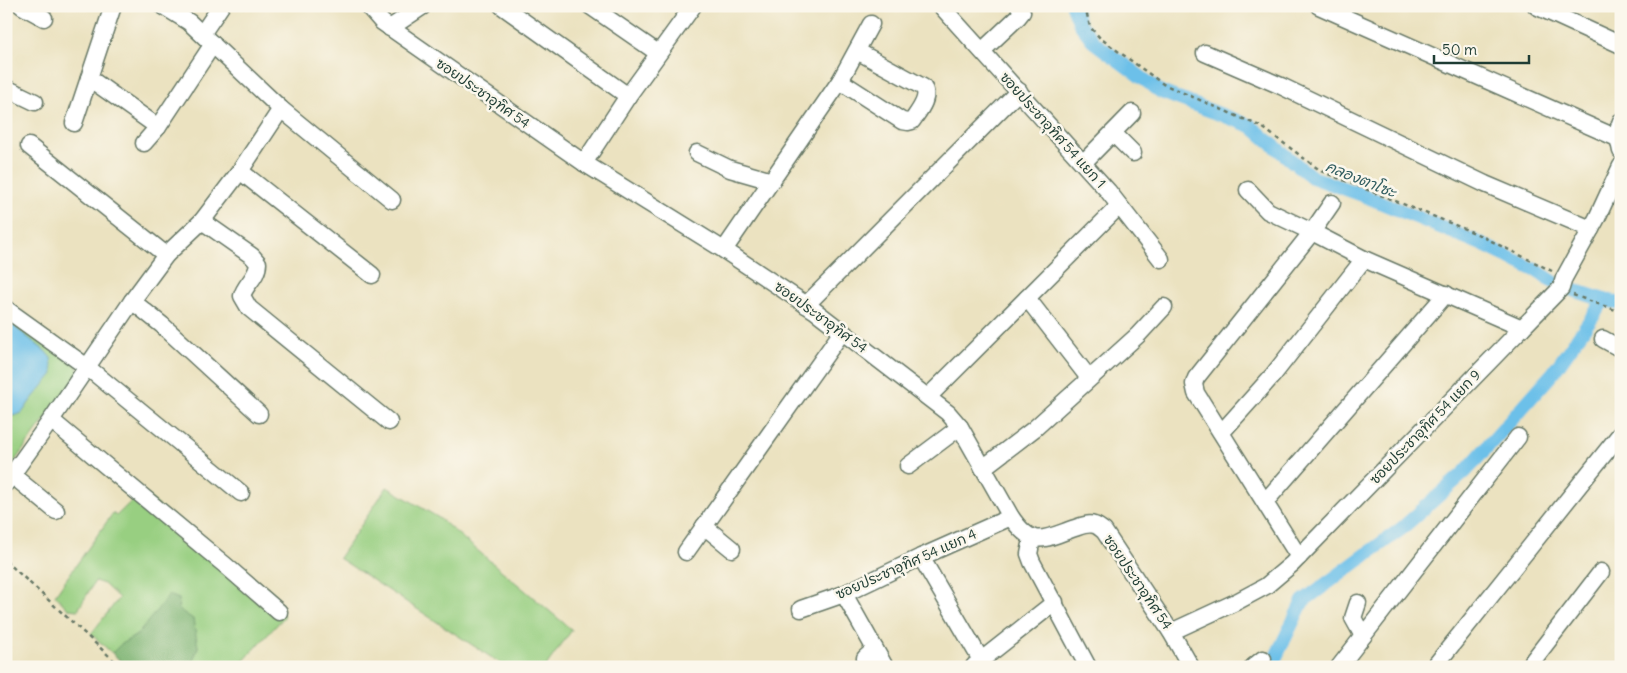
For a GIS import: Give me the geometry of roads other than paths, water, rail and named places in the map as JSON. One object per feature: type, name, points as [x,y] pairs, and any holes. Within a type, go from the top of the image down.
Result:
[{"type":"street","points":[[22,6],[44,18]]},
{"type":"street","points":[[74,123],[113,6]]},
{"type":"street","points":[[163,6],[189,22],[280,109],[392,200]]},
{"type":"street","points":[[144,143],[158,127],[208,39],[221,6]]},
{"type":"street","name":"ซอยประชาอุทิศ 54","points":[[368,6],[390,28],[584,163],[724,250],[806,305],[948,412],[960,427],[1011,517],[1021,531],[1032,539],[1044,539],[1085,524],[1095,524],[1104,531],[1171,632],[1191,667]]},
{"type":"street","points":[[390,28],[423,6]]},
{"type":"street","points":[[502,6],[628,96]]},
{"type":"street","points":[[590,6],[658,53]]},
{"type":"street","points":[[584,163],[628,96],[693,6]]},
{"type":"street","name":"ซอยประชาอุทิศ 54 แยก 1","points":[[941,6],[1108,191],[1160,259]]},
{"type":"street","points":[[982,51],[1018,17],[1022,12],[1019,6]]},
{"type":"street","points":[[1319,6],[1619,145]]},
{"type":"street","points":[[1536,6],[1563,11],[1621,45]]},
{"type":"street","points":[[724,250],[840,81],[871,24]]},
{"type":"street","points":[[840,81],[902,121],[912,121],[926,98],[926,91],[923,88],[857,51]]},
{"type":"street","points":[[1205,53],[1281,86],[1485,184],[1591,229]]},
{"type":"street","points":[[89,78],[158,127]]},
{"type":"street","points":[[6,88],[35,102]]},
{"type":"street","points":[[806,305],[1019,91]]},
{"type":"street","points":[[56,511],[9,479],[132,301],[166,256],[202,221],[240,171],[280,109]]},
{"type":"street","points":[[1083,163],[1132,113]]},
{"type":"street","points":[[1619,145],[1617,132],[1621,121]]},
{"type":"street","points":[[1113,133],[1133,153]]},
{"type":"street","points":[[29,146],[166,256]]},
{"type":"street","points":[[697,153],[730,169],[772,181]]},
{"type":"street","name":"ซอยประชาอุทิศ 54 แยก 9","points":[[1171,632],[1266,586],[1299,557],[1522,328],[1562,283],[1591,229],[1621,166]]},
{"type":"street","points":[[240,171],[372,275]]},
{"type":"street","points":[[1248,190],[1268,211],[1364,259],[1522,328]]},
{"type":"street","points":[[1299,557],[1222,432],[1196,394],[1194,384],[1196,378],[1332,204]]},
{"type":"street","points":[[928,397],[1119,206]]},
{"type":"street","points":[[202,221],[252,256],[258,263],[257,273],[242,296],[250,308],[389,422]]},
{"type":"street","points":[[1222,432],[1273,375],[1364,259]]},
{"type":"street","points":[[1265,502],[1446,294]]},
{"type":"street","points":[[1027,298],[1089,378]]},
{"type":"street","points":[[132,301],[259,414]]},
{"type":"street","points":[[984,468],[1034,429],[1138,335],[1164,307]]},
{"type":"street","points":[[6,309],[87,368],[241,493]]},
{"type":"street","points":[[686,552],[842,332]]},
{"type":"street","points":[[1603,339],[1621,349]]},
{"type":"street","points":[[51,420],[279,612]]},
{"type":"street","points":[[908,466],[960,427]]},
{"type":"street","points":[[1434,667],[1620,436]]},
{"type":"street","points":[[1339,667],[1518,437]]},
{"type":"street","name":"ซอยประชาอุทิศ 54 แยก 4","points":[[801,609],[844,594],[1011,517]]},
{"type":"street","points":[[704,526],[732,548]]},
{"type":"street","points":[[1032,539],[1029,554],[1032,562],[1088,667]]},
{"type":"street","points":[[921,557],[976,663],[1055,602]]},
{"type":"street","points":[[1528,667],[1601,572]]},
{"type":"street","points":[[844,594],[885,667]]},
{"type":"street","points":[[1358,602],[1352,618],[1363,636]]},
{"type":"street","points":[[867,667],[864,662],[865,658],[875,649]]},
{"type":"water","points":[[6,320],[45,351],[51,358],[53,374],[22,413],[13,416],[6,409]]},
{"type":"waterway","name":"คลองตาโซะ","points":[[1073,6],[1080,24],[1095,43],[1161,92],[1251,126],[1312,177],[1365,196],[1479,243],[1537,271],[1558,285],[1604,300],[1621,303]]},
{"type":"waterway","points":[[1271,667],[1303,601],[1401,529],[1465,472],[1553,373],[1604,300]]}]
